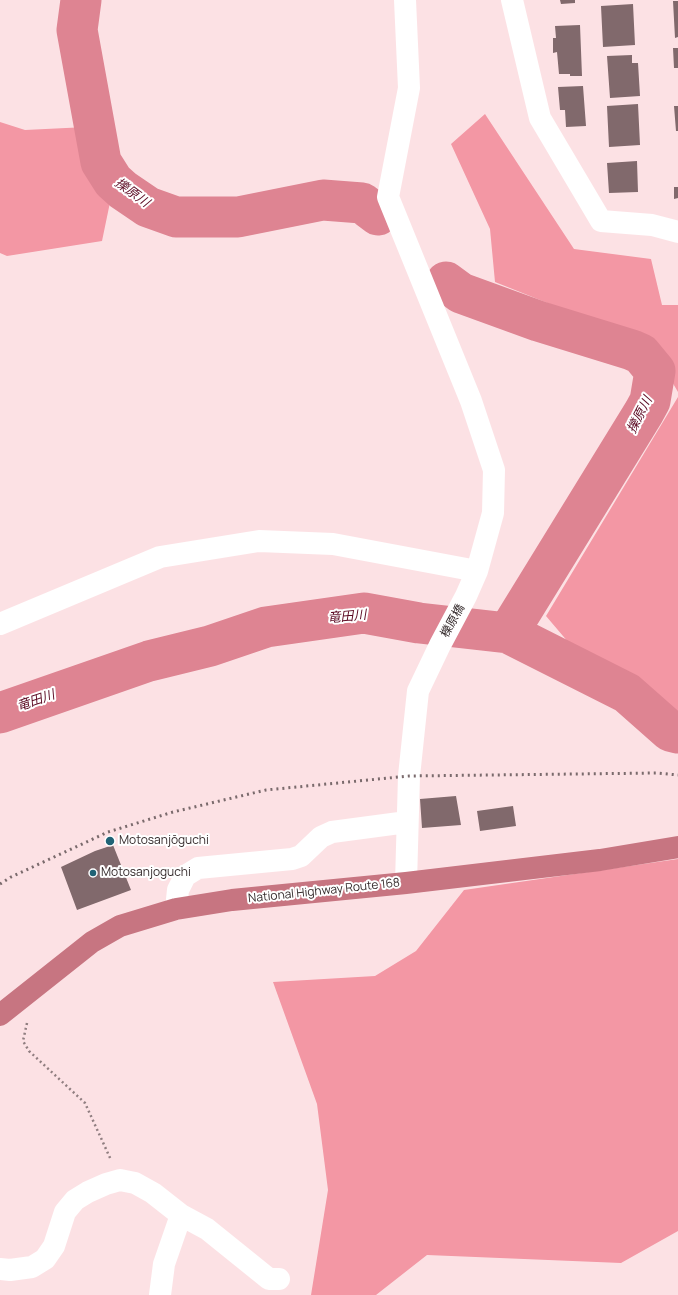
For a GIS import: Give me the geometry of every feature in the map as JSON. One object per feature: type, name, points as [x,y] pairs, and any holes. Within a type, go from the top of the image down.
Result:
[{"type":"highway","name":"National Highway Route 168","points":[[0,1015],[92,942],[120,926],[176,909],[232,900],[406,883],[600,860],[678,846]]},
{"type":"street","name":"櫟原橋","points":[[405,0],[409,88],[388,197],[471,401],[494,470],[493,513],[477,571],[418,691],[408,776],[406,883]]},
{"type":"street","points":[[512,0],[540,118],[601,221],[652,225],[678,232]]},
{"type":"street","points":[[0,624],[160,557],[259,541],[332,544],[477,571]]},
{"type":"street","points":[[176,909],[178,890],[185,876],[198,868],[292,859],[301,856],[321,837],[332,832],[407,822]]},
{"type":"street","points":[[0,1269],[10,1270],[32,1267],[45,1259],[54,1246],[65,1212],[75,1200],[88,1192],[120,1180],[135,1183],[153,1194],[181,1215],[207,1229],[269,1279],[279,1279]]},
{"type":"street","points":[[160,1295],[164,1264],[181,1215]]},
{"type":"path","points":[[30,1017],[26,1024],[23,1041],[39,1061],[85,1103],[120,1180]]},
{"type":"shaded area","points":[[485,114],[574,249],[651,259],[662,305],[678,305],[678,392],[650,344],[495,282],[490,229],[451,144]]},
{"type":"shaded area","points":[[0,122],[25,130],[107,126],[119,159],[102,241],[7,256],[0,253]]},
{"type":"shaded area","points":[[678,397],[678,725],[631,716],[546,616]]},
{"type":"shaded area","points":[[678,859],[678,1231],[621,1263],[427,1255],[376,1295],[311,1295],[328,1190],[317,1104],[273,982],[375,976],[416,951],[464,890]]},
{"type":"building","points":[[560,0],[575,0],[575,3],[561,4]]},
{"type":"building","points":[[673,1],[678,1],[678,37],[675,38]]},
{"type":"building","points":[[633,4],[635,45],[603,47],[601,6]]},
{"type":"building","points":[[580,25],[582,76],[559,74],[557,52],[553,53],[553,38],[556,38],[555,26]]},
{"type":"building","points":[[673,48],[678,48],[678,68],[674,68]]},
{"type":"building","points":[[632,55],[632,63],[638,63],[640,96],[610,98],[607,56]]},
{"type":"building","points":[[583,86],[586,126],[566,127],[565,110],[560,110],[558,87]]},
{"type":"building","points":[[638,104],[640,145],[609,147],[607,106]]},
{"type":"building","points":[[674,106],[678,106],[678,131],[676,131]]},
{"type":"building","points":[[637,161],[638,192],[609,193],[607,163]]},
{"type":"building","points":[[674,187],[678,187],[678,198],[674,199]]},
{"type":"building","points":[[456,796],[461,825],[422,828],[420,799]]},
{"type":"building","points":[[513,806],[516,826],[480,831],[477,811]]},
{"type":"building","name":"Motosanjoguchi","points":[[113,845],[131,890],[77,910],[61,867],[95,851]]},
{"type":"waterway","name":"擽原川","points":[[81,0],[77,30],[101,162],[113,181],[123,190],[148,207],[176,217],[238,217],[323,200],[362,203],[378,215]]},
{"type":"waterway","name":"擽原川","points":[[446,282],[461,293],[538,321],[632,350],[641,354],[655,371],[650,401],[644,412],[508,633]]},
{"type":"waterway","name":"竜田川","points":[[0,713],[149,661],[210,646],[266,627],[364,613],[419,623],[508,633],[627,693],[670,731],[678,733]]},
{"type":"railway","points":[[0,884],[11,877],[108,832],[173,812],[266,790],[409,776],[657,773],[678,775]]},
{"type":"place","name":"Motosanjōguchi","points":[[110,841]]},
{"type":"place","name":"Motosanjoguchi","points":[[93,873]]}]
